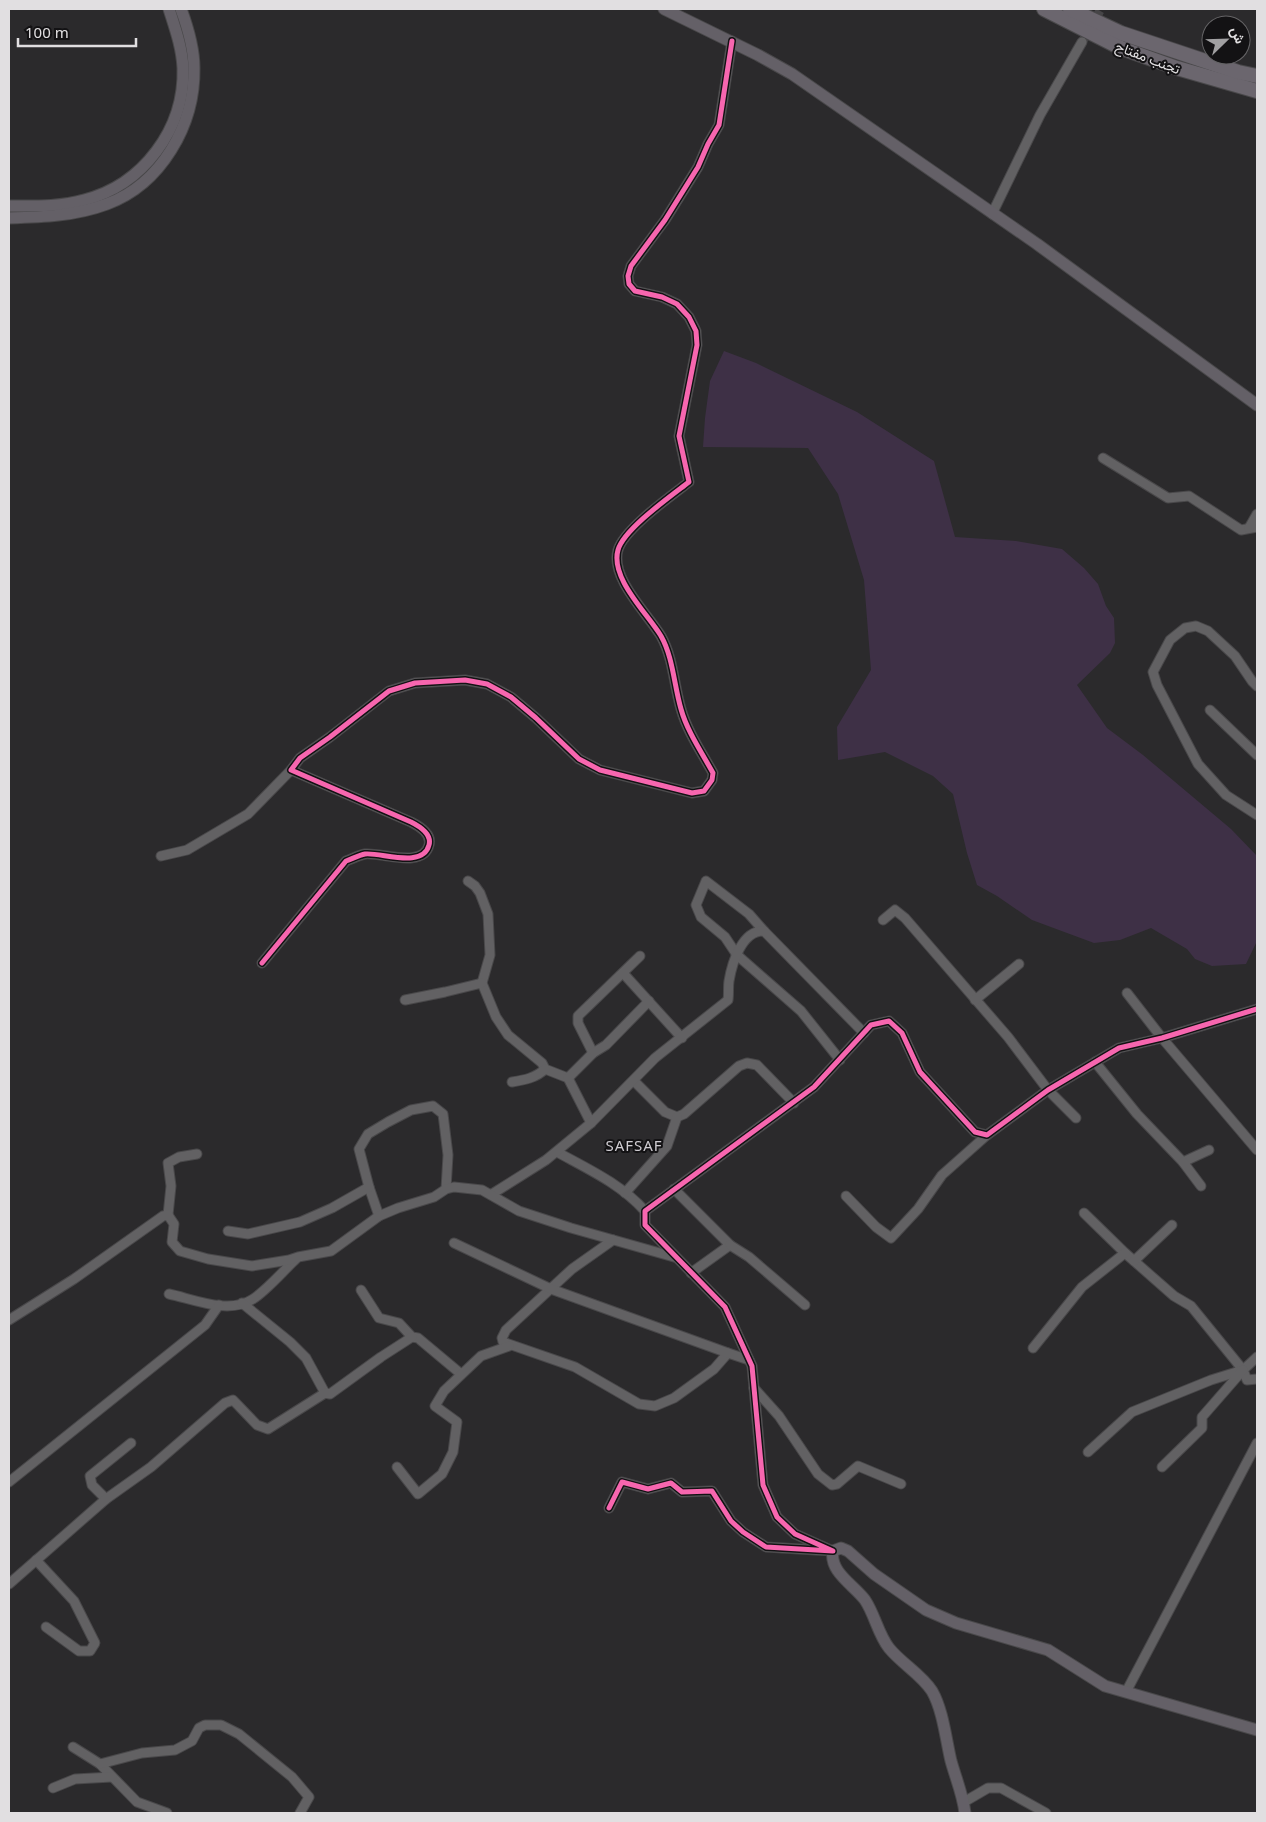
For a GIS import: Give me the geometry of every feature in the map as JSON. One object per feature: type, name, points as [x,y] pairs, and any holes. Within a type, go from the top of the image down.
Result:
[{"type":"highway","name":"تجنب مفتاح","points":[[1044,9],[1121,48],[1177,68],[1257,91]]},
{"type":"highway","name":"تجنب مفتاح","points":[[1070,9],[1121,33],[1238,72],[1257,76]]},
{"type":"main road","points":[[9,206],[66,204],[104,194],[121,185],[151,159],[163,143],[172,126],[182,88],[183,68],[180,48],[169,9]]},
{"type":"main road","points":[[9,218],[70,214],[108,204],[128,194],[160,166],[182,130],[194,89],[192,46],[181,9]]},
{"type":"main road","points":[[664,9],[792,74],[992,214],[1257,405]]},
{"type":"main road","points":[[964,1808],[933,1693],[922,1678],[889,1648],[866,1601],[839,1572],[832,1557],[833,1551],[841,1548],[848,1551],[881,1580],[926,1610],[956,1623],[1048,1650],[1105,1686],[1257,1730]]},
{"type":"street","points":[[162,856],[187,850],[248,814],[291,770],[300,758],[389,691],[414,683],[464,680],[487,684],[511,697],[579,759],[600,770],[692,794],[704,791],[712,780],[714,773],[681,711],[670,661],[662,637],[626,585],[618,571],[617,560],[618,549],[628,533],[689,482],[679,436],[697,345],[696,331],[689,317],[677,304],[662,297],[635,291],[629,284],[628,276],[631,266],[665,220],[698,167],[719,125],[732,42]]},
{"type":"street","points":[[992,214],[1040,115],[1082,42]]},
{"type":"street","points":[[1103,458],[1168,498],[1189,496],[1241,530],[1253,528],[1257,514]]},
{"type":"street","points":[[1257,686],[1235,656],[1208,631],[1196,626],[1184,628],[1170,640],[1153,672],[1157,685],[1198,764],[1226,795],[1257,815]]},
{"type":"street","points":[[1210,710],[1257,755]]},
{"type":"street","points":[[262,963],[346,861],[365,854],[410,858],[423,854],[429,845],[428,837],[422,828],[412,822],[291,770]]},
{"type":"street","points":[[468,881],[475,886],[480,894],[488,914],[490,956],[482,983],[496,1017],[508,1035],[546,1069],[568,1078],[591,1123]]},
{"type":"street","points":[[840,1060],[801,1010],[737,955],[725,937],[701,917],[696,905],[706,882],[749,914],[864,1033]]},
{"type":"street","points":[[883,920],[895,910],[905,918],[1008,1037],[1048,1090],[1076,1118]]},
{"type":"street","points":[[492,1194],[557,1152],[591,1123],[655,1058],[728,1000],[730,978],[739,948],[757,930],[764,931]]},
{"type":"street","points":[[593,1054],[578,1023],[578,1016],[640,956]]},
{"type":"street","points":[[975,1000],[1019,964]]},
{"type":"street","points":[[623,972],[682,1038]]},
{"type":"street","points":[[405,1000],[482,983]]},
{"type":"street","points":[[1127,993],[1162,1038],[1257,1150]]},
{"type":"street","points":[[568,1078],[593,1054],[606,1045],[649,1001]]},
{"type":"street","points":[[846,1196],[876,1227],[891,1238],[918,1209],[942,1175],[987,1135],[1048,1090],[1119,1048],[1162,1038],[1257,1010]]},
{"type":"street","points":[[645,1211],[814,1087],[871,1024],[890,1021],[902,1033],[920,1072],[975,1132],[987,1135]]},
{"type":"street","points":[[1095,1062],[1137,1114],[1183,1162],[1201,1186]]},
{"type":"street","points":[[634,1080],[666,1112],[676,1117],[684,1114],[739,1066],[747,1063],[757,1065],[794,1103]]},
{"type":"street","points":[[512,1082],[529,1079],[541,1074],[546,1069]]},
{"type":"street","points":[[379,1216],[359,1149],[368,1134],[411,1110],[433,1106],[443,1114],[448,1154],[446,1189]]},
{"type":"street","points":[[626,1193],[666,1146],[676,1117]]},
{"type":"street","points":[[1183,1162],[1209,1150]]},
{"type":"street","points":[[557,1152],[613,1183],[626,1193],[645,1211],[645,1225],[725,1307],[752,1366],[763,1485],[777,1517],[795,1534],[833,1551]]},
{"type":"street","points":[[197,1154],[179,1157],[168,1163],[171,1186],[168,1215],[174,1224],[172,1242],[180,1251],[208,1260],[252,1266],[331,1251],[379,1216],[434,1197],[446,1189],[454,1187],[482,1190],[519,1211],[676,1258]]},
{"type":"street","points":[[228,1231],[248,1234],[300,1222],[332,1208],[369,1187]]},
{"type":"street","points":[[674,1189],[730,1245],[749,1257],[805,1305]]},
{"type":"street","points":[[1084,1213],[1125,1253],[1174,1296],[1191,1306],[1243,1370],[1247,1380],[1257,1379]]},
{"type":"street","points":[[9,1320],[74,1279],[163,1216],[168,1215]]},
{"type":"street","points":[[1134,1261],[1172,1225]]},
{"type":"street","points":[[613,1240],[572,1269],[506,1330],[502,1338],[503,1342],[509,1346],[575,1367],[640,1404],[655,1406],[674,1398],[714,1370],[728,1354]]},
{"type":"street","points":[[454,1243],[551,1289],[749,1360]]},
{"type":"street","points":[[692,1273],[730,1245]]},
{"type":"street","points":[[1033,1348],[1082,1287],[1125,1253]]},
{"type":"street","points":[[169,1294],[219,1305],[242,1303],[252,1300],[298,1256]]},
{"type":"street","points":[[360,1290],[379,1318],[399,1323],[412,1337],[418,1338],[461,1374]]},
{"type":"street","points":[[242,1303],[306,1358],[325,1393]]},
{"type":"street","points":[[9,1482],[204,1325],[219,1305]]},
{"type":"street","points":[[9,1584],[106,1499],[151,1467],[225,1403],[233,1400],[257,1425],[268,1429],[325,1393],[330,1394],[412,1337]]},
{"type":"street","points":[[397,1467],[418,1494],[442,1474],[453,1452],[457,1422],[435,1406],[444,1391],[465,1369],[481,1356],[509,1346]]},
{"type":"street","points":[[1162,1467],[1202,1428],[1202,1418],[1243,1370],[1257,1357]]},
{"type":"street","points":[[1088,1452],[1132,1412],[1211,1380],[1243,1370]]},
{"type":"street","points":[[754,1388],[779,1416],[818,1474],[832,1485],[837,1484],[858,1466],[901,1484]]},
{"type":"street","points":[[106,1499],[92,1485],[90,1476],[131,1442]]},
{"type":"street","points":[[1126,1692],[1257,1443]]},
{"type":"street","points":[[609,1508],[622,1482],[648,1490],[671,1483],[682,1492],[712,1491],[732,1521],[743,1532],[766,1547],[833,1551]]},
{"type":"street","points":[[36,1560],[74,1601],[95,1643],[90,1651],[79,1651],[46,1628]]},
{"type":"street","points":[[100,1764],[142,1753],[175,1750],[192,1741],[199,1728],[205,1725],[221,1725],[239,1734],[292,1776],[309,1797],[300,1813]]},
{"type":"street","points":[[73,1747],[100,1764],[137,1802],[167,1813]]},
{"type":"street","points":[[53,1788],[75,1779],[112,1777]]},
{"type":"street","points":[[964,1808],[988,1788],[1001,1788],[1046,1813]]},
{"type":"shaded area","points":[[724,351],[756,363],[857,412],[934,461],[955,537],[1016,541],[1062,549],[1084,568],[1098,584],[1106,606],[1114,618],[1115,643],[1110,653],[1077,685],[1107,728],[1143,755],[1231,829],[1257,856],[1257,941],[1246,964],[1212,966],[1195,959],[1187,949],[1151,928],[1120,940],[1094,943],[1032,920],[977,885],[967,853],[953,794],[933,776],[885,752],[838,760],[837,727],[871,670],[864,580],[838,494],[808,448],[703,447],[710,381]]},
{"type":"tunnel","points":[[1082,42],[1101,9]]},
{"type":"cycle path","points":[[262,963],[346,861],[365,854],[410,858],[425,852],[429,845],[427,834],[414,824],[291,770],[300,758],[389,691],[415,683],[465,680],[487,684],[511,697],[579,759],[600,770],[692,793],[704,791],[712,780],[713,773],[695,742],[684,717],[665,644],[624,583],[617,561],[618,550],[629,532],[649,513],[689,482],[679,436],[697,345],[696,331],[689,317],[677,304],[662,297],[635,291],[629,284],[628,276],[631,266],[665,220],[698,167],[719,125],[732,41]]},
{"type":"cycle path","points":[[609,1508],[622,1482],[648,1489],[671,1483],[682,1492],[712,1491],[731,1521],[743,1532],[766,1547],[833,1551],[795,1534],[777,1517],[763,1485],[752,1366],[725,1307],[645,1225],[645,1211],[814,1087],[871,1025],[889,1021],[902,1033],[920,1072],[975,1132],[987,1135],[1048,1090],[1119,1048],[1162,1038],[1257,1009]]},
{"type":"district","name":"SAFSAF","points":[[634,1145]]}]
